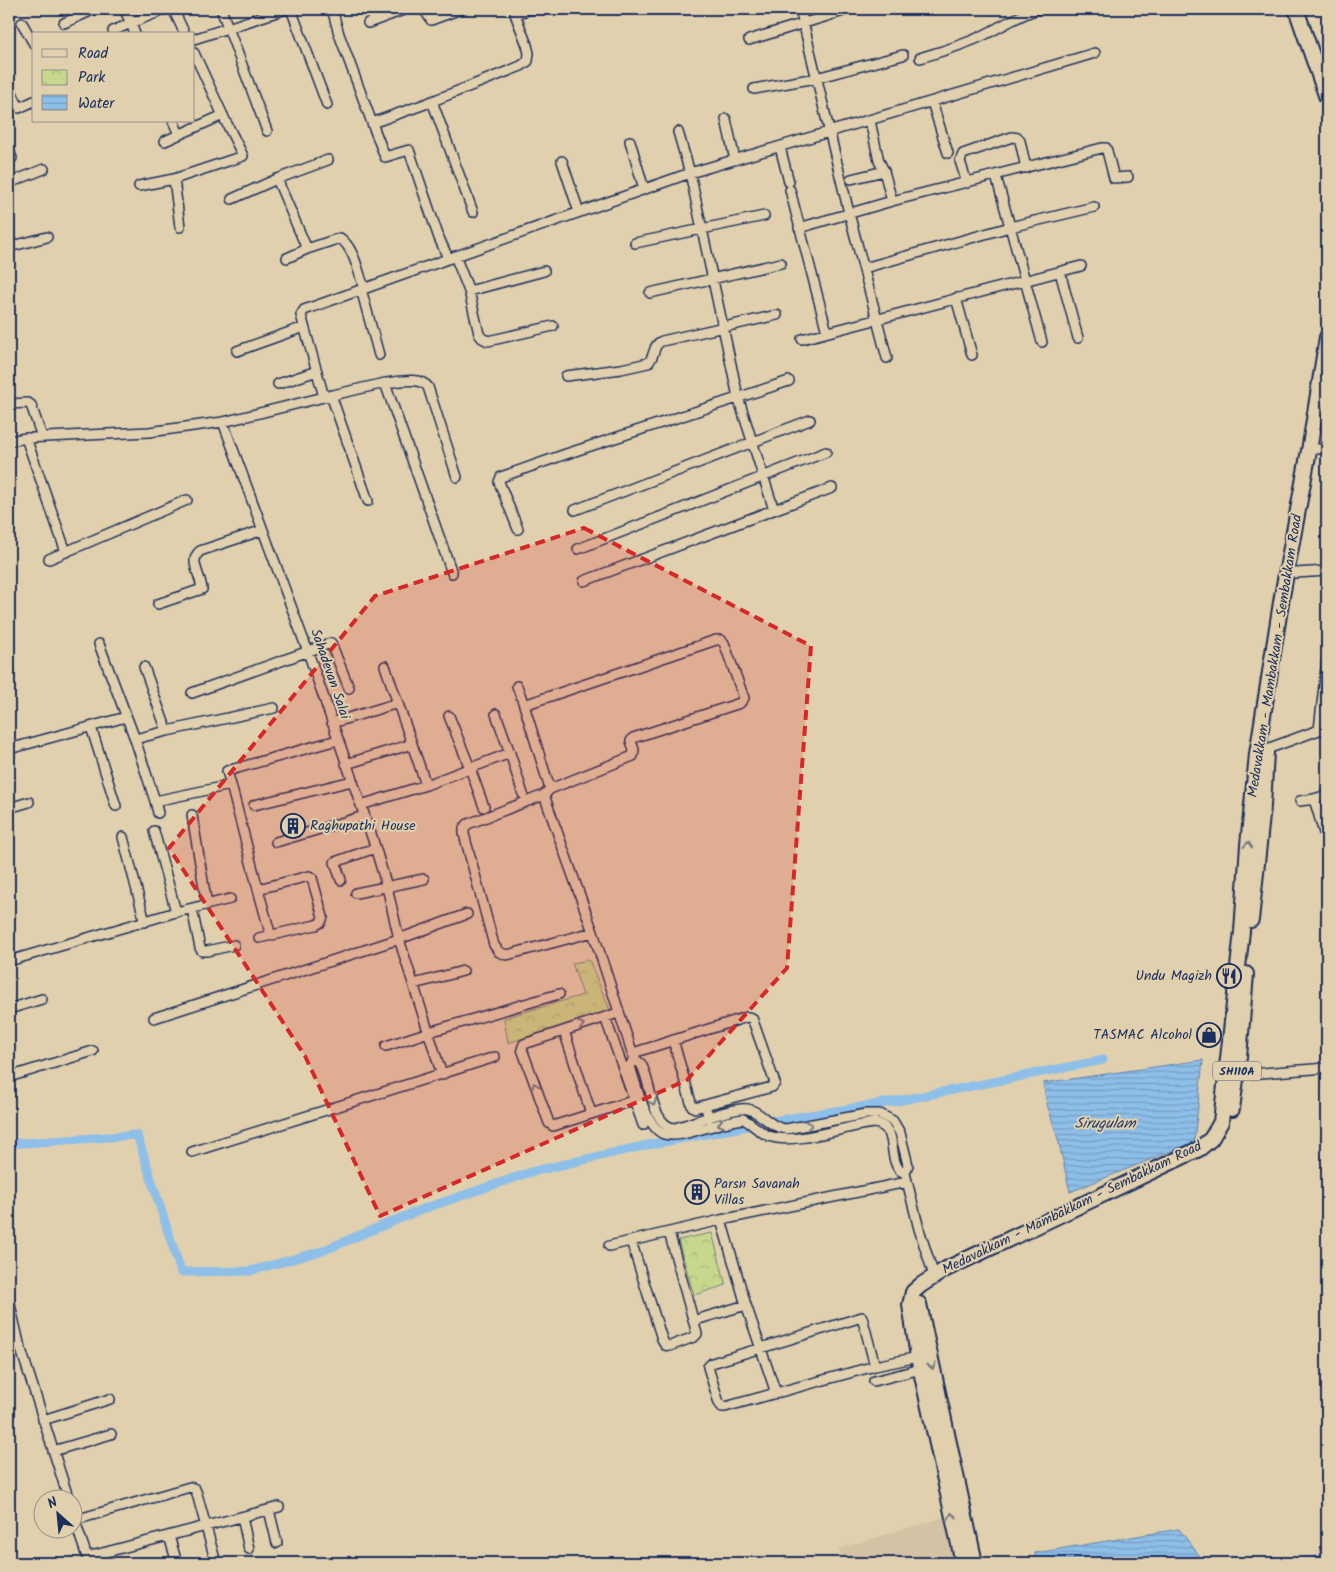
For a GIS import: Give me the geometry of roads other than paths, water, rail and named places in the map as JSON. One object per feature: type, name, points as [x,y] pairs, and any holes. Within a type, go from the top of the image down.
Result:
[{"type":"main road","points":[[1296,9],[1327,70]]},
{"type":"main road","points":[[1305,9],[1327,98]]},
{"type":"main road","name":"Medavakkam - Mambakkam - Sembakkam Road","points":[[963,1563],[920,1363],[910,1305],[913,1292],[920,1284],[946,1268],[1199,1149],[1211,1139],[1221,1122],[1242,928],[1248,845],[1327,337]]},
{"type":"main road","name":"Medavakkam - Mambakkam - Sembakkam Road","points":[[1287,597],[1296,574],[1323,449],[1327,392]]},
{"type":"main road","name":"Medavakkam - Mambakkam - Sembakkam Road","points":[[975,1563],[919,1306],[921,1296],[926,1291],[960,1271],[1203,1157],[1218,1145],[1230,1125],[1236,1075],[1264,806],[1262,749]]},
{"type":"street","points":[[64,23],[95,9]]},
{"type":"street","points":[[124,9],[134,32]]},
{"type":"street","points":[[113,31],[166,9]]},
{"type":"street","points":[[173,9],[184,32]]},
{"type":"street","points":[[221,9],[267,131]]},
{"type":"street","points":[[195,39],[286,9]]},
{"type":"street","points":[[291,9],[327,105]]},
{"type":"street","points":[[332,9],[339,34],[385,157],[409,150],[439,238],[452,257],[469,291],[479,334],[482,338],[488,340],[553,326]]},
{"type":"street","points":[[368,23],[406,9]]},
{"type":"street","points":[[424,9],[431,20],[461,9]]},
{"type":"street","points":[[372,122],[432,101],[521,66],[528,61],[527,45],[514,11],[530,9]]},
{"type":"street","points":[[800,9],[849,214],[887,358]]},
{"type":"street","points":[[749,40],[850,9]]},
{"type":"street","points":[[920,58],[985,35],[1022,14],[1038,9]]},
{"type":"street","points":[[22,23],[32,40]]},
{"type":"street","points":[[368,501],[317,371],[300,315],[304,310],[690,173],[1095,53]]},
{"type":"street","points":[[139,186],[174,179],[243,156],[195,55]]},
{"type":"street","points":[[754,89],[816,78],[903,55]]},
{"type":"street","points":[[9,86],[19,108],[32,102]]},
{"type":"street","points":[[432,101],[473,212]]},
{"type":"street","points":[[932,102],[948,153]]},
{"type":"street","points":[[165,141],[222,115]]},
{"type":"street","points":[[726,119],[735,160]]},
{"type":"street","points":[[870,121],[892,201]]},
{"type":"street","points":[[173,122],[179,134]]},
{"type":"street","points":[[678,132],[690,173],[738,397],[774,510]]},
{"type":"street","points":[[967,183],[960,160],[962,154],[1012,137],[1018,138],[1020,141],[1026,168]]},
{"type":"street","points":[[630,141],[644,189]]},
{"type":"street","points":[[780,147],[799,228],[827,332]]},
{"type":"street","points":[[799,228],[892,201],[1106,148],[1114,178],[1128,177]]},
{"type":"street","points":[[232,199],[328,160]]},
{"type":"street","points":[[562,161],[579,212]]},
{"type":"street","points":[[9,182],[44,169]]},
{"type":"street","points":[[851,179],[884,170]]},
{"type":"street","points":[[996,176],[1042,342]]},
{"type":"street","points":[[174,179],[180,227]]},
{"type":"street","points":[[278,179],[307,249]]},
{"type":"street","points":[[864,268],[1010,227],[1094,207]]},
{"type":"street","points":[[635,244],[764,216]]},
{"type":"street","points":[[9,247],[47,237]]},
{"type":"street","points":[[287,258],[340,238],[346,242],[351,251],[363,288],[379,355]]},
{"type":"street","points":[[650,293],[781,263]]},
{"type":"street","points":[[802,339],[876,318],[1081,266]]},
{"type":"street","points":[[469,291],[544,271]]},
{"type":"street","points":[[1060,272],[1078,338]]},
{"type":"street","points":[[956,298],[972,355]]},
{"type":"street","points":[[566,376],[621,369],[648,362],[652,358],[654,346],[658,342],[778,315]]},
{"type":"street","points":[[237,350],[304,327]]},
{"type":"street","points":[[278,384],[317,371]]},
{"type":"street","points":[[9,441],[26,438],[149,432],[223,422],[385,383],[414,381],[425,384],[428,387],[458,477]]},
{"type":"street","points":[[518,530],[499,482],[501,477],[789,381]]},
{"type":"street","points":[[385,383],[452,573]]},
{"type":"street","points":[[9,404],[28,403],[31,405],[42,437]]},
{"type":"street","points":[[574,510],[810,420]]},
{"type":"street","name":"Sahadevan Salai","points":[[223,422],[308,652],[361,805],[387,887],[399,939],[442,1075]]},
{"type":"street","points":[[26,438],[66,552]]},
{"type":"street","points":[[578,549],[826,452]]},
{"type":"street","points":[[584,581],[832,488]]},
{"type":"street","points":[[49,559],[187,500]]},
{"type":"street","points":[[158,604],[202,589],[202,581],[194,562],[195,555],[200,551],[263,530]]},
{"type":"street","points":[[1296,574],[1327,570]]},
{"type":"street","points":[[192,693],[308,652],[329,639],[349,688]]},
{"type":"street","points":[[524,705],[716,640],[721,640],[724,643],[744,698],[740,703],[633,738],[631,741],[634,750],[633,756],[468,824],[464,828],[494,945],[499,952],[507,955],[593,932]]},
{"type":"street","points":[[99,644],[135,739],[158,813]]},
{"type":"street","points":[[1262,749],[1323,728],[1327,659]]},
{"type":"street","points":[[385,666],[426,784]]},
{"type":"street","points":[[144,667],[167,731]]},
{"type":"street","points":[[517,686],[524,705],[547,792],[618,1013],[634,1056],[640,1064],[659,1125]]},
{"type":"street","points":[[332,723],[398,703]]},
{"type":"street","points":[[135,739],[274,708]]},
{"type":"street","points":[[496,714],[523,794]]},
{"type":"street","points":[[449,716],[484,807]]},
{"type":"street","points":[[9,749],[126,717]]},
{"type":"street","points":[[91,727],[116,806]]},
{"type":"street","points":[[269,929],[227,772],[338,740]]},
{"type":"street","points":[[346,764],[412,744]]},
{"type":"street","points":[[361,805],[426,784],[510,753]]},
{"type":"street","points":[[254,804],[352,781]]},
{"type":"street","points":[[154,801],[230,785]]},
{"type":"street","points":[[1300,801],[1327,795]]},
{"type":"street","points":[[1314,799],[1327,842]]},
{"type":"street","points":[[9,808],[29,802]]},
{"type":"street","points":[[192,815],[207,905]]},
{"type":"street","points":[[276,842],[364,816]]},
{"type":"street","points":[[154,831],[176,912]]},
{"type":"street","points":[[122,837],[145,922]]},
{"type":"street","points":[[341,880],[335,862],[375,848]]},
{"type":"street","points":[[258,889],[311,877],[323,916],[321,922],[316,925],[259,938]]},
{"type":"street","points":[[356,893],[424,879]]},
{"type":"street","points":[[9,961],[176,912],[230,899]]},
{"type":"street","points":[[192,909],[202,951],[234,945]]},
{"type":"street","points":[[154,1018],[399,939],[466,914]]},
{"type":"street","points":[[414,984],[463,971]]},
{"type":"street","points":[[386,1046],[560,994]]},
{"type":"street","points":[[9,1009],[42,999]]},
{"type":"street","points":[[618,1013],[524,1044],[522,1049],[549,1123],[553,1126],[635,1100]]},
{"type":"street","points":[[605,1017],[643,1125]]},
{"type":"street","points":[[673,1040],[694,1108],[772,1087],[775,1082],[752,1018],[747,1017],[673,1040],[634,1056],[630,1066],[649,1117],[659,1125],[679,1131],[743,1119],[769,1136],[786,1134],[863,1115],[880,1114],[893,1121],[898,1127],[908,1165],[906,1178],[934,1276]]},
{"type":"street","points":[[564,1031],[592,1113]]},
{"type":"street","points":[[9,1077],[93,1051]]},
{"type":"street","points":[[192,1152],[495,1058]]},
{"type":"street","points":[[1236,1075],[1327,1068]]},
{"type":"street","points":[[638,1089],[647,1085]]},
{"type":"street","points":[[705,1105],[709,1118]]},
{"type":"street","points":[[679,1131],[709,1118],[743,1108],[755,1112],[786,1134],[803,1137],[875,1123],[880,1124],[888,1132],[898,1168],[906,1178]]},
{"type":"street","points":[[743,1108],[743,1119]]},
{"type":"street","points":[[863,1115],[864,1125]]},
{"type":"street","points":[[888,1132],[898,1127]]},
{"type":"street","points":[[609,1246],[906,1178]]},
{"type":"street","points":[[721,1220],[746,1305],[776,1393]]},
{"type":"street","points":[[631,1241],[662,1339],[665,1345],[670,1346],[694,1337],[696,1332],[669,1232]]},
{"type":"street","points":[[9,1300],[19,1343],[66,1490]]},
{"type":"street","points":[[699,1319],[746,1305]]},
{"type":"street","points":[[875,1366],[862,1317],[710,1364],[708,1367],[719,1403],[722,1407],[725,1407],[875,1366],[920,1363]]},
{"type":"street","points":[[874,1381],[920,1363]]},
{"type":"street","points":[[44,1420],[110,1399]]},
{"type":"street","points":[[54,1451],[110,1434]]},
{"type":"street","points":[[82,1514],[190,1487],[195,1489],[197,1494],[216,1563]]},
{"type":"street","points":[[82,1540],[88,1560],[169,1536],[279,1508]]},
{"type":"street","points":[[269,1510],[277,1543]]},
{"type":"street","points":[[242,1517],[249,1549]]},
{"type":"street","points":[[169,1536],[177,1563]]},
{"type":"water","name":"Sirugulam","points":[[1203,1060],[1194,1142],[1070,1192],[1043,1083]]},
{"type":"water","points":[[1179,1529],[1205,1563],[1036,1563],[1035,1553]]},
{"type":"water","points":[[1327,1555],[1327,1563],[1261,1563]]},
{"type":"waterway","points":[[772,1121],[892,1102],[1103,1060]]},
{"type":"waterway","points":[[9,1144],[137,1135],[181,1272],[250,1271],[322,1251],[420,1210],[531,1172],[647,1145],[748,1126]]},
{"type":"place","name":"Raghupathi House","points":[[293,826]]},
{"type":"place","name":"Undu Magizh","points":[[1229,976]]},
{"type":"place","name":"TASMAC Alcohol","points":[[1209,1035]]},
{"type":"place","name":"Parsn Savanah Villas","points":[[697,1192]]}]
